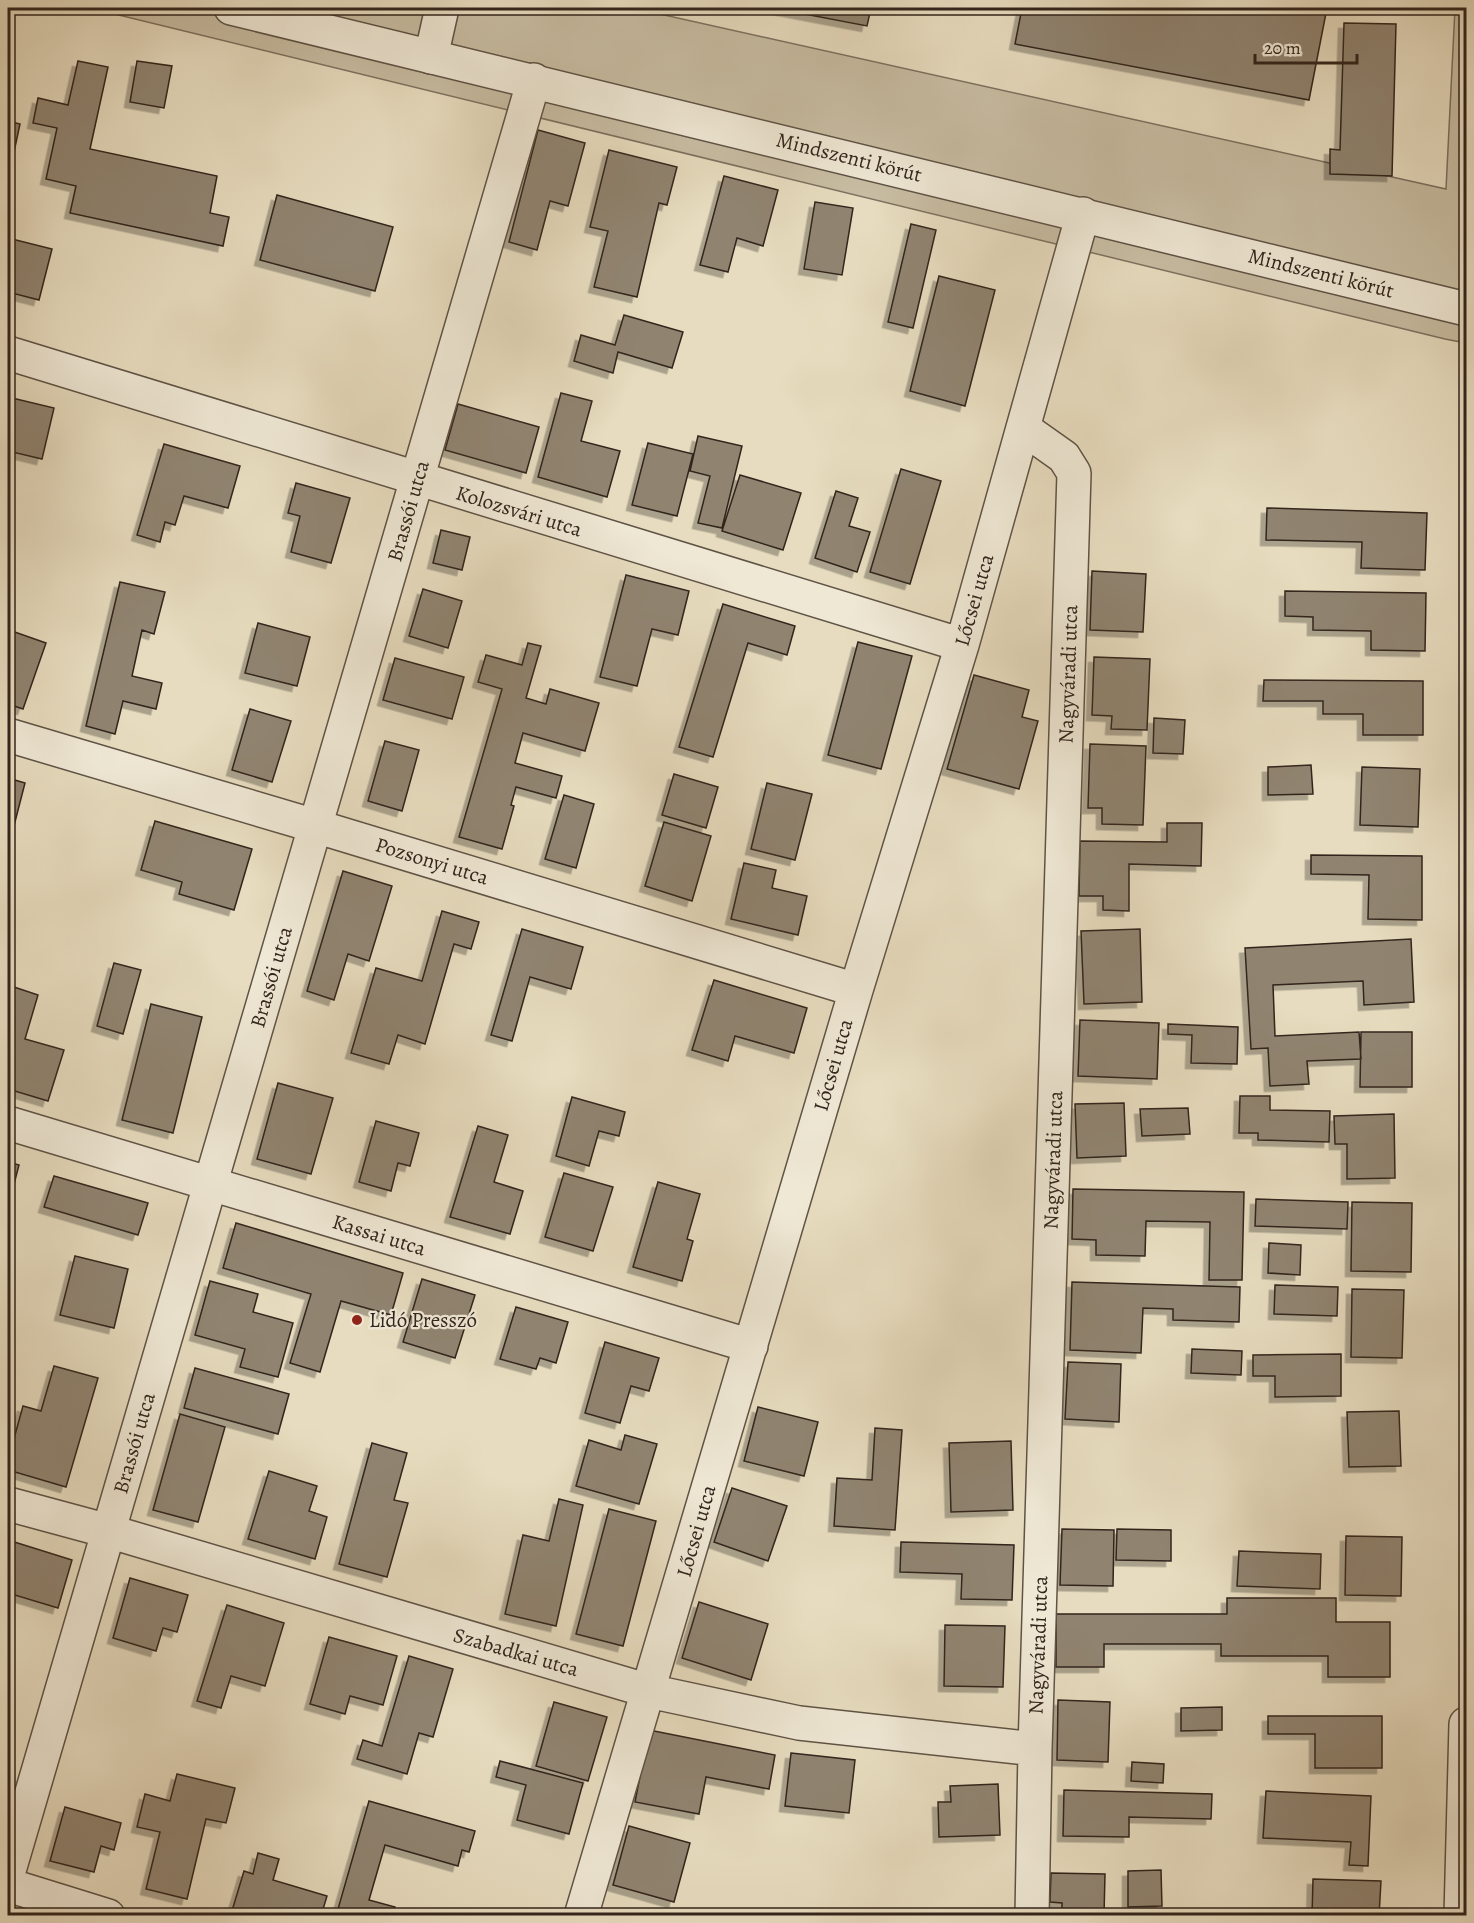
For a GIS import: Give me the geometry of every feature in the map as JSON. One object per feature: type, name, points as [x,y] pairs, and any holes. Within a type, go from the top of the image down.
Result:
[{"type":"street","name":"Mindszenti körút","points":[[231,8],[1467,309]]},
{"type":"street","points":[[431,57],[442,8]]},
{"type":"street","name":"Brassói utca","points":[[8,1874],[534,80]]},
{"type":"street","name":"Lőcsei utca","points":[[581,1916],[856,990],[962,645],[1083,214]]},
{"type":"street","name":"Kolozsvári utca","points":[[8,353],[962,645]]},
{"type":"street","name":"Nagyváradi utca","points":[[1023,428],[1064,457],[1074,474],[1035,1749],[1032,1916]]},
{"type":"street","name":"Pozsonyi utca","points":[[8,735],[856,990]]},
{"type":"street","name":"Kassai utca","points":[[8,1123],[751,1346]]},
{"type":"street","name":"Szabadkai utca","points":[[8,1504],[108,1531],[649,1691],[799,1723],[1035,1749]]},
{"type":"street","points":[[1461,1916],[1467,1724]]},
{"type":"street","points":[[8,1885],[108,1916]]},
{"type":"shaded area","points":[[90,8],[633,8],[1446,189],[1455,8],[1466,8],[1466,343],[1445,339]]},
{"type":"building","points":[[773,8],[871,8],[867,26]]},
{"type":"building","points":[[1022,8],[1327,8],[1309,100],[1015,44]]},
{"type":"building","points":[[1344,23],[1396,24],[1392,176],[1330,174],[1330,149],[1340,150]]},
{"type":"building","points":[[78,61],[108,67],[90,149],[217,176],[210,213],[229,217],[223,246],[70,213],[76,186],[46,179],[57,128],[33,123],[38,98],[68,105]]},
{"type":"building","points":[[137,61],[172,66],[164,108],[130,102]]},
{"type":"building","points":[[8,121],[20,124],[8,180]]},
{"type":"building","points":[[538,130],[585,143],[568,206],[550,201],[537,250],[509,242]]},
{"type":"building","points":[[609,150],[677,167],[667,205],[659,203],[637,297],[594,287],[608,231],[590,227]]},
{"type":"building","points":[[724,176],[778,190],[763,246],[737,238],[728,272],[700,265]]},
{"type":"building","points":[[277,195],[393,227],[375,291],[260,260]]},
{"type":"building","points":[[815,202],[853,208],[842,275],[804,269]]},
{"type":"building","points":[[911,224],[936,230],[913,328],[888,322]]},
{"type":"building","points":[[8,238],[52,249],[39,300],[8,292]]},
{"type":"building","points":[[939,276],[995,290],[965,406],[910,391]]},
{"type":"building","points":[[624,315],[683,332],[672,368],[618,352],[613,373],[574,361],[581,335],[615,345]]},
{"type":"building","points":[[561,393],[592,401],[581,441],[620,451],[607,497],[538,477]]},
{"type":"building","points":[[8,397],[54,408],[42,459],[8,451]]},
{"type":"building","points":[[458,404],[539,427],[526,473],[445,450]]},
{"type":"building","points":[[698,436],[742,446],[722,528],[698,523],[710,476],[690,471]]},
{"type":"building","points":[[648,443],[693,454],[677,516],[632,505]]},
{"type":"building","points":[[164,444],[240,466],[228,508],[184,496],[175,525],[165,522],[160,542],[137,535]]},
{"type":"building","points":[[901,469],[941,481],[910,584],[870,572]]},
{"type":"building","points":[[740,475],[801,493],[783,550],[722,531]]},
{"type":"building","points":[[296,483],[350,498],[331,563],[291,552],[300,516],[288,513]]},
{"type":"building","points":[[836,491],[858,498],[849,526],[870,532],[857,572],[815,558]]},
{"type":"building","points":[[1267,508],[1427,513],[1425,570],[1361,568],[1362,542],[1266,540]]},
{"type":"building","points":[[441,530],[470,537],[462,570],[433,563]]},
{"type":"building","points":[[1092,571],[1146,574],[1143,632],[1090,630]]},
{"type":"building","points":[[626,575],[689,591],[678,635],[652,629],[637,686],[600,677]]},
{"type":"building","points":[[120,582],[165,592],[154,634],[142,630],[132,676],[162,683],[156,709],[123,701],[115,734],[86,726]]},
{"type":"building","points":[[423,589],[462,601],[448,648],[409,636]]},
{"type":"building","points":[[1285,591],[1426,593],[1425,651],[1371,650],[1371,631],[1313,630],[1313,617],[1285,616]]},
{"type":"building","points":[[723,604],[795,626],[787,655],[748,643],[713,757],[679,747]]},
{"type":"building","points":[[258,623],[310,637],[297,686],[245,673]]},
{"type":"building","points":[[9,630],[46,643],[23,709],[8,704]]},
{"type":"building","points":[[858,642],[912,656],[881,769],[828,755]]},
{"type":"building","points":[[528,643],[541,646],[526,698],[546,704],[550,689],[599,703],[585,751],[523,733],[515,763],[562,776],[556,798],[516,787],[511,805],[514,806],[502,849],[459,837],[502,689],[478,682],[486,655],[522,665]]},
{"type":"building","points":[[1094,657],[1150,659],[1147,730],[1111,729],[1112,716],[1092,715]]},
{"type":"building","points":[[395,658],[464,677],[452,719],[383,700]]},
{"type":"building","points":[[974,675],[1029,690],[1022,717],[1038,721],[1019,789],[947,769]]},
{"type":"building","points":[[1264,680],[1423,681],[1423,735],[1363,735],[1363,714],[1323,714],[1323,701],[1263,701]]},
{"type":"building","points":[[250,709],[291,721],[272,782],[232,770]]},
{"type":"building","points":[[1154,718],[1185,720],[1183,754],[1153,753]]},
{"type":"building","points":[[385,741],[419,750],[402,811],[368,801]]},
{"type":"building","points":[[1090,744],[1146,746],[1143,825],[1102,824],[1102,808],[1088,808]]},
{"type":"building","points":[[1311,765],[1313,794],[1268,795],[1268,767]]},
{"type":"building","points":[[1362,767],[1420,769],[1418,827],[1360,825]]},
{"type":"building","points":[[674,774],[718,787],[706,828],[662,815]]},
{"type":"building","points":[[8,778],[25,783],[8,849]]},
{"type":"building","points":[[767,783],[812,794],[795,860],[751,849]]},
{"type":"building","points":[[564,795],[594,804],[576,868],[545,859]]},
{"type":"building","points":[[155,821],[252,849],[234,910],[179,894],[182,882],[141,870]]},
{"type":"building","points":[[664,822],[711,836],[692,901],[645,886]]},
{"type":"building","points":[[1167,823],[1202,823],[1201,866],[1129,864],[1129,911],[1103,910],[1103,896],[1079,896],[1080,841],[1167,842]]},
{"type":"building","points":[[1311,855],[1422,856],[1422,920],[1368,919],[1369,875],[1311,874]]},
{"type":"building","points":[[744,863],[776,870],[772,888],[807,896],[798,935],[731,919]]},
{"type":"building","points":[[343,871],[392,886],[369,961],[348,954],[334,1000],[307,991]]},
{"type":"building","points":[[442,911],[479,922],[471,949],[454,944],[425,1044],[398,1035],[389,1064],[351,1053],[376,968],[422,981]]},
{"type":"building","points":[[522,929],[583,947],[571,989],[530,977],[512,1041],[491,1035]]},
{"type":"building","points":[[1140,929],[1142,1002],[1084,1004],[1081,931]]},
{"type":"building","points":[[1411,939],[1414,1002],[1364,1005],[1363,981],[1273,985],[1275,1036],[1359,1032],[1361,1059],[1307,1061],[1309,1084],[1270,1086],[1268,1048],[1251,1049],[1245,948]]},
{"type":"building","points":[[114,963],[141,970],[123,1034],[97,1026]]},
{"type":"building","points":[[714,980],[807,1008],[794,1053],[735,1036],[728,1061],[692,1050]]},
{"type":"building","points":[[8,985],[38,995],[25,1039],[64,1050],[48,1101],[8,1089]]},
{"type":"building","points":[[151,1004],[202,1017],[173,1133],[122,1120]]},
{"type":"building","points":[[1080,1020],[1159,1023],[1157,1079],[1078,1076]]},
{"type":"building","points":[[1168,1024],[1238,1027],[1237,1064],[1191,1063],[1192,1035],[1168,1034]]},
{"type":"building","points":[[1361,1032],[1412,1032],[1412,1087],[1360,1087]]},
{"type":"building","points":[[278,1083],[333,1098],[311,1174],[257,1159]]},
{"type":"building","points":[[1240,1096],[1270,1096],[1270,1110],[1330,1111],[1329,1142],[1258,1140],[1258,1133],[1239,1133]]},
{"type":"building","points":[[572,1097],[625,1112],[619,1136],[599,1131],[589,1166],[556,1156]]},
{"type":"building","points":[[1124,1103],[1126,1156],[1077,1158],[1075,1104]]},
{"type":"building","points":[[1188,1108],[1190,1134],[1142,1136],[1140,1109]]},
{"type":"building","points":[[1394,1114],[1395,1178],[1347,1179],[1347,1144],[1335,1144],[1334,1116]]},
{"type":"building","points":[[376,1121],[419,1133],[410,1166],[398,1163],[391,1191],[359,1182]]},
{"type":"building","points":[[478,1126],[508,1135],[494,1182],[523,1191],[510,1234],[450,1217]]},
{"type":"building","points":[[8,1162],[19,1165],[8,1207]]},
{"type":"building","points":[[564,1173],[613,1187],[593,1251],[545,1237]]},
{"type":"building","points":[[54,1176],[148,1203],[138,1235],[44,1207]]},
{"type":"building","points":[[658,1182],[700,1194],[687,1239],[693,1241],[682,1281],[633,1267]]},
{"type":"building","points":[[1073,1189],[1244,1192],[1242,1280],[1209,1280],[1210,1222],[1146,1221],[1145,1256],[1096,1255],[1096,1240],[1072,1239]]},
{"type":"building","points":[[1256,1199],[1348,1202],[1347,1229],[1255,1226]]},
{"type":"building","points":[[1352,1202],[1412,1203],[1411,1272],[1351,1271]]},
{"type":"building","points":[[236,1223],[403,1273],[391,1315],[341,1301],[320,1372],[290,1363],[311,1294],[223,1268]]},
{"type":"building","points":[[1269,1243],[1301,1245],[1300,1275],[1268,1273]]},
{"type":"building","points":[[75,1256],[128,1269],[114,1328],[60,1315]]},
{"type":"building","points":[[422,1279],[475,1295],[455,1358],[403,1342]]},
{"type":"building","points":[[210,1281],[258,1294],[253,1312],[293,1323],[278,1377],[240,1367],[245,1349],[195,1335]]},
{"type":"building","points":[[1072,1282],[1240,1287],[1239,1322],[1173,1320],[1173,1309],[1143,1308],[1141,1353],[1070,1350]]},
{"type":"building","points":[[1275,1285],[1338,1287],[1337,1316],[1274,1314]]},
{"type":"building","points":[[1352,1289],[1404,1290],[1402,1358],[1351,1357]]},
{"type":"building","points":[[516,1307],[568,1322],[556,1363],[540,1358],[536,1369],[500,1359]]},
{"type":"building","points":[[605,1342],[659,1358],[649,1391],[631,1386],[620,1423],[585,1413]]},
{"type":"building","points":[[1192,1349],[1242,1351],[1241,1375],[1191,1373]]},
{"type":"building","points":[[1341,1354],[1341,1396],[1275,1397],[1275,1376],[1253,1376],[1253,1355]]},
{"type":"building","points":[[1068,1362],[1121,1364],[1119,1422],[1065,1419]]},
{"type":"building","points":[[54,1366],[98,1378],[66,1487],[8,1470],[8,1460],[23,1406],[41,1411]]},
{"type":"building","points":[[195,1368],[289,1394],[278,1434],[184,1408]]},
{"type":"building","points":[[758,1407],[818,1422],[804,1476],[744,1461]]},
{"type":"building","points":[[1399,1411],[1401,1466],[1349,1467],[1347,1412]]},
{"type":"building","points":[[180,1414],[225,1427],[198,1522],[153,1510]]},
{"type":"building","points":[[875,1428],[902,1430],[895,1530],[834,1526],[837,1478],[872,1480]]},
{"type":"building","points":[[625,1435],[657,1444],[639,1504],[576,1486],[589,1440],[621,1450]]},
{"type":"building","points":[[1011,1441],[1013,1510],[951,1512],[949,1443]]},
{"type":"building","points":[[372,1443],[407,1453],[394,1500],[408,1503],[387,1577],[339,1564]]},
{"type":"building","points":[[269,1471],[317,1486],[309,1511],[327,1517],[315,1559],[248,1539]]},
{"type":"building","points":[[732,1488],[787,1506],[768,1561],[714,1542]]},
{"type":"building","points":[[559,1499],[583,1505],[556,1626],[505,1614],[523,1535],[549,1541]]},
{"type":"building","points":[[609,1509],[656,1521],[623,1646],[576,1634]]},
{"type":"building","points":[[1062,1529],[1114,1530],[1113,1586],[1060,1585]]},
{"type":"building","points":[[1117,1529],[1171,1530],[1171,1561],[1116,1560]]},
{"type":"building","points":[[1346,1536],[1402,1537],[1401,1596],[1345,1595]]},
{"type":"building","points":[[8,1540],[72,1560],[58,1608],[8,1593]]},
{"type":"building","points":[[901,1542],[1014,1545],[1012,1600],[961,1599],[962,1574],[900,1572]]},
{"type":"building","points":[[1239,1551],[1321,1554],[1320,1589],[1237,1586]]},
{"type":"building","points":[[130,1578],[188,1595],[177,1632],[163,1628],[156,1651],[113,1638]]},
{"type":"building","points":[[1227,1598],[1336,1598],[1336,1622],[1390,1622],[1390,1677],[1328,1677],[1328,1656],[1221,1656],[1221,1644],[1104,1644],[1104,1667],[1056,1667],[1056,1614],[1227,1614]]},
{"type":"building","points":[[699,1602],[768,1624],[751,1680],[682,1658]]},
{"type":"building","points":[[227,1605],[284,1623],[265,1686],[231,1676],[221,1708],[197,1701]]},
{"type":"building","points":[[945,1625],[1005,1626],[1003,1687],[944,1686]]},
{"type":"building","points":[[329,1637],[397,1656],[383,1705],[350,1696],[345,1714],[310,1704]]},
{"type":"building","points":[[409,1656],[453,1669],[433,1737],[419,1733],[407,1774],[357,1759],[363,1740],[382,1746]]},
{"type":"building","points":[[1058,1700],[1110,1702],[1108,1762],[1057,1760]]},
{"type":"building","points":[[554,1702],[607,1717],[588,1781],[536,1766]]},
{"type":"building","points":[[1222,1707],[1222,1730],[1181,1731],[1181,1708]]},
{"type":"building","points":[[1268,1716],[1382,1716],[1382,1768],[1315,1768],[1315,1734],[1268,1734]]},
{"type":"building","points":[[649,1730],[775,1755],[769,1789],[706,1777],[699,1814],[635,1802]]},
{"type":"building","points":[[791,1753],[855,1760],[849,1813],[785,1806]]},
{"type":"building","points":[[500,1761],[583,1783],[569,1834],[517,1820],[526,1785],[496,1777]]},
{"type":"building","points":[[1132,1762],[1164,1764],[1163,1783],[1131,1781]]},
{"type":"building","points":[[177,1774],[235,1788],[226,1823],[206,1819],[187,1899],[146,1889],[160,1832],[137,1827],[145,1794],[170,1801]]},
{"type":"building","points":[[998,1784],[1000,1835],[939,1837],[938,1802],[951,1802],[950,1786]]},
{"type":"building","points":[[1064,1790],[1212,1794],[1211,1819],[1129,1817],[1129,1837],[1063,1836]]},
{"type":"building","points":[[1266,1791],[1371,1796],[1368,1866],[1349,1865],[1351,1842],[1263,1838]]},
{"type":"building","points":[[369,1801],[475,1831],[469,1852],[462,1850],[458,1866],[385,1845],[369,1900],[395,1907],[393,1916],[336,1916]]},
{"type":"building","points":[[65,1807],[121,1823],[114,1850],[101,1846],[94,1872],[50,1861]]},
{"type":"building","points":[[629,1826],[690,1843],[674,1902],[613,1885]]},
{"type":"building","points":[[258,1853],[279,1859],[273,1880],[327,1896],[321,1916],[237,1916],[231,1914],[244,1871],[253,1874]]},
{"type":"building","points":[[1161,1870],[1162,1906],[1128,1907],[1128,1871]]},
{"type":"building","points":[[1051,1873],[1105,1874],[1104,1916],[1062,1916],[1062,1903],[1050,1902]]},
{"type":"building","points":[[1313,1879],[1381,1881],[1379,1916],[1312,1916]]},
{"type":"place","name":"Lidó Presszó","points":[[357,1320]]}]
